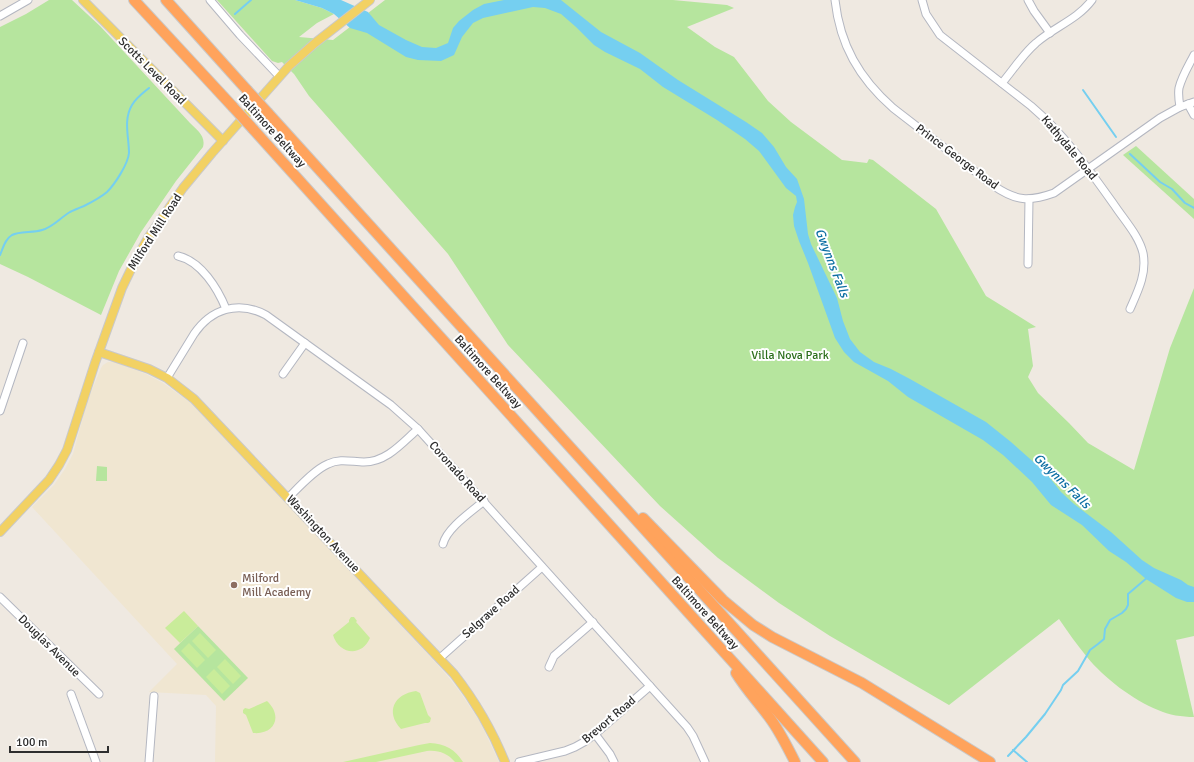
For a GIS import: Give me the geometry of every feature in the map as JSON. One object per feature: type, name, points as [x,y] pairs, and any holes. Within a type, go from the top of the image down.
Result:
[{"type":"highway","name":"Baltimore Beltway","points":[[134,0],[233,107],[723,653],[823,762]]},
{"type":"highway","name":"Baltimore Beltway","points":[[166,0],[855,762]]},
{"type":"highway","points":[[556,431],[679,553],[723,600],[753,625],[778,640],[862,683],[990,762]]},
{"type":"highway","points":[[723,653],[744,687],[772,720],[795,762]]},
{"type":"main road","name":"Scotts Level Road","points":[[83,0],[223,141]]},
{"type":"main road","name":"Milford Mill Road","points":[[0,532],[49,480],[59,465],[66,450],[122,288],[148,238],[183,188],[280,76],[304,52],[370,0]]},
{"type":"main road","name":"Washington Avenue","points":[[100,352],[149,369],[167,378],[182,388],[194,399],[454,674],[476,704],[505,762]]},
{"type":"street","points":[[0,16],[28,0]]},
{"type":"street","points":[[210,0],[240,35],[280,76]]},
{"type":"street","name":"Prince George Road","points":[[835,0],[840,28],[847,48],[856,66],[878,95],[1003,193],[1029,199],[1040,198],[1054,193],[1160,118],[1191,103]]},
{"type":"street","name":"Kathydale Road","points":[[922,0],[926,14],[940,35],[1046,118],[1060,133],[1130,227],[1141,246],[1143,254],[1143,273],[1140,286],[1130,309]]},
{"type":"street","points":[[1028,0],[1050,33]]},
{"type":"street","points":[[1002,83],[1036,42],[1079,14],[1092,0]]},
{"type":"street","points":[[1180,107],[1178,97],[1179,88],[1194,55]]},
{"type":"street","points":[[1191,103],[1194,115]]},
{"type":"street","points":[[1028,264],[1029,199]]},
{"type":"street","points":[[178,256],[188,259],[208,278],[218,292],[226,309]]},
{"type":"street","name":"Coronado Road","points":[[167,378],[198,328],[210,316],[226,309],[244,308],[266,314],[391,405],[418,429],[687,727],[693,736],[705,762]]},
{"type":"street","points":[[0,411],[24,343]]},
{"type":"street","points":[[282,374],[305,343]]},
{"type":"street","points":[[288,498],[316,472],[328,464],[341,460],[371,461],[384,457],[418,429]]},
{"type":"street","points":[[443,544],[444,539],[451,530],[484,501]]},
{"type":"street","name":"Selgrave Road","points":[[440,658],[542,566]]},
{"type":"street","name":"Douglas Avenue","points":[[0,597],[99,694]]},
{"type":"street","points":[[549,667],[554,656],[593,622]]},
{"type":"street","name":"Brevort Road","points":[[519,762],[565,751],[575,747],[595,734],[650,686]]},
{"type":"street","points":[[71,694],[96,762]]},
{"type":"street","points":[[149,762],[154,696]]},
{"type":"street","points":[[595,734],[614,762]]},
{"type":"shaded area","name":"Milford Mill Academy","points":[[108,362],[114,362],[128,367],[163,383],[191,403],[206,418],[449,678],[480,722],[499,762],[215,762],[216,706],[206,695],[149,692],[177,664],[32,507],[54,485],[73,454],[87,402],[101,368]]},
{"type":"green space","points":[[49,0],[72,0],[100,26],[198,131],[202,136],[204,143],[203,147],[176,181],[141,232],[119,271],[101,315],[0,264],[0,27]]},
{"type":"green space","name":"Villa Nova Park","points":[[217,0],[295,0],[322,8],[334,14],[317,23],[299,37],[333,40],[385,0],[673,0],[727,5],[734,8],[687,27],[715,47],[734,57],[768,101],[791,122],[842,160],[867,163],[869,159],[873,160],[936,209],[986,296],[1036,327],[1028,329],[1033,366],[1028,377],[1038,393],[1088,443],[1134,470],[1170,348],[1194,288],[1194,636],[1176,640],[1194,717],[1185,717],[1162,712],[1148,706],[1120,688],[1094,665],[1059,619],[949,705],[830,636],[779,603],[718,558],[660,506],[508,345],[448,254],[309,96],[294,74],[282,62],[278,63],[272,61]]},
{"type":"green space","points":[[1136,146],[1194,199],[1194,219],[1123,155]]},
{"type":"green space","points":[[97,466],[107,467],[107,481],[96,481]]},
{"type":"green space","points":[[184,611],[198,626],[180,643],[165,628]]},
{"type":"green space","points":[[351,617],[354,617],[357,621],[356,622],[370,638],[362,648],[356,651],[345,650],[340,647],[333,635],[349,622]]},
{"type":"green space","points":[[198,626],[248,678],[224,701],[174,649]]},
{"type":"green space","points":[[200,633],[216,650],[208,658],[192,641]]},
{"type":"green space","points":[[189,643],[205,660],[197,668],[181,651]]},
{"type":"green space","points":[[225,659],[241,676],[233,684],[217,667]]},
{"type":"green space","points":[[214,669],[230,686],[222,694],[206,677]]},
{"type":"green space","points":[[416,691],[420,693],[428,715],[431,718],[430,722],[401,729],[396,723],[393,710],[394,705],[402,696]]},
{"type":"green space","points":[[267,701],[275,713],[274,723],[267,731],[253,733],[243,710]]},
{"type":"green space","points":[[430,743],[449,748],[460,757],[463,762],[455,762],[446,754],[427,751],[376,762],[343,762],[419,745]]},
{"type":"water","name":"Gwynns Falls","points":[[295,0],[341,0],[368,12],[379,25],[406,40],[422,47],[436,48],[448,43],[453,28],[459,21],[473,10],[484,4],[504,0],[561,0],[601,32],[640,53],[678,80],[746,122],[762,133],[774,147],[786,167],[797,179],[804,199],[808,234],[811,244],[837,298],[843,321],[850,339],[860,352],[874,362],[910,379],[986,422],[1046,473],[1061,492],[1074,504],[1111,532],[1142,560],[1154,568],[1194,587],[1194,602],[1187,602],[1176,598],[1146,579],[1126,562],[1109,551],[1082,525],[1051,505],[1032,482],[1003,455],[983,440],[908,397],[888,381],[854,362],[844,352],[835,338],[799,241],[794,226],[793,215],[797,202],[796,196],[786,188],[759,151],[745,139],[663,87],[640,69],[594,45],[561,14],[545,8],[533,7],[483,18],[473,23],[462,37],[454,55],[441,61],[418,60],[406,57],[367,33],[350,28],[334,14],[322,8]]},
{"type":"waterway","points":[[235,14],[251,0]]},
{"type":"waterway","points":[[0,255],[6,241],[12,235],[46,229],[70,212],[99,198],[107,192],[121,174],[128,158],[127,123],[129,111],[136,100],[149,88]]},
{"type":"waterway","points":[[1083,90],[1116,137]]},
{"type":"waterway","points":[[1130,154],[1160,182],[1172,189],[1185,203],[1194,208]]},
{"type":"waterway","points":[[1008,756],[1045,714],[1063,685],[1078,671],[1090,650],[1104,639],[1105,629],[1110,620],[1126,609],[1128,605],[1128,594],[1148,577]]},
{"type":"waterway","points":[[1013,750],[1027,762]]},
{"type":"place","name":"Milford Mill Academy","points":[[234,585]]}]
